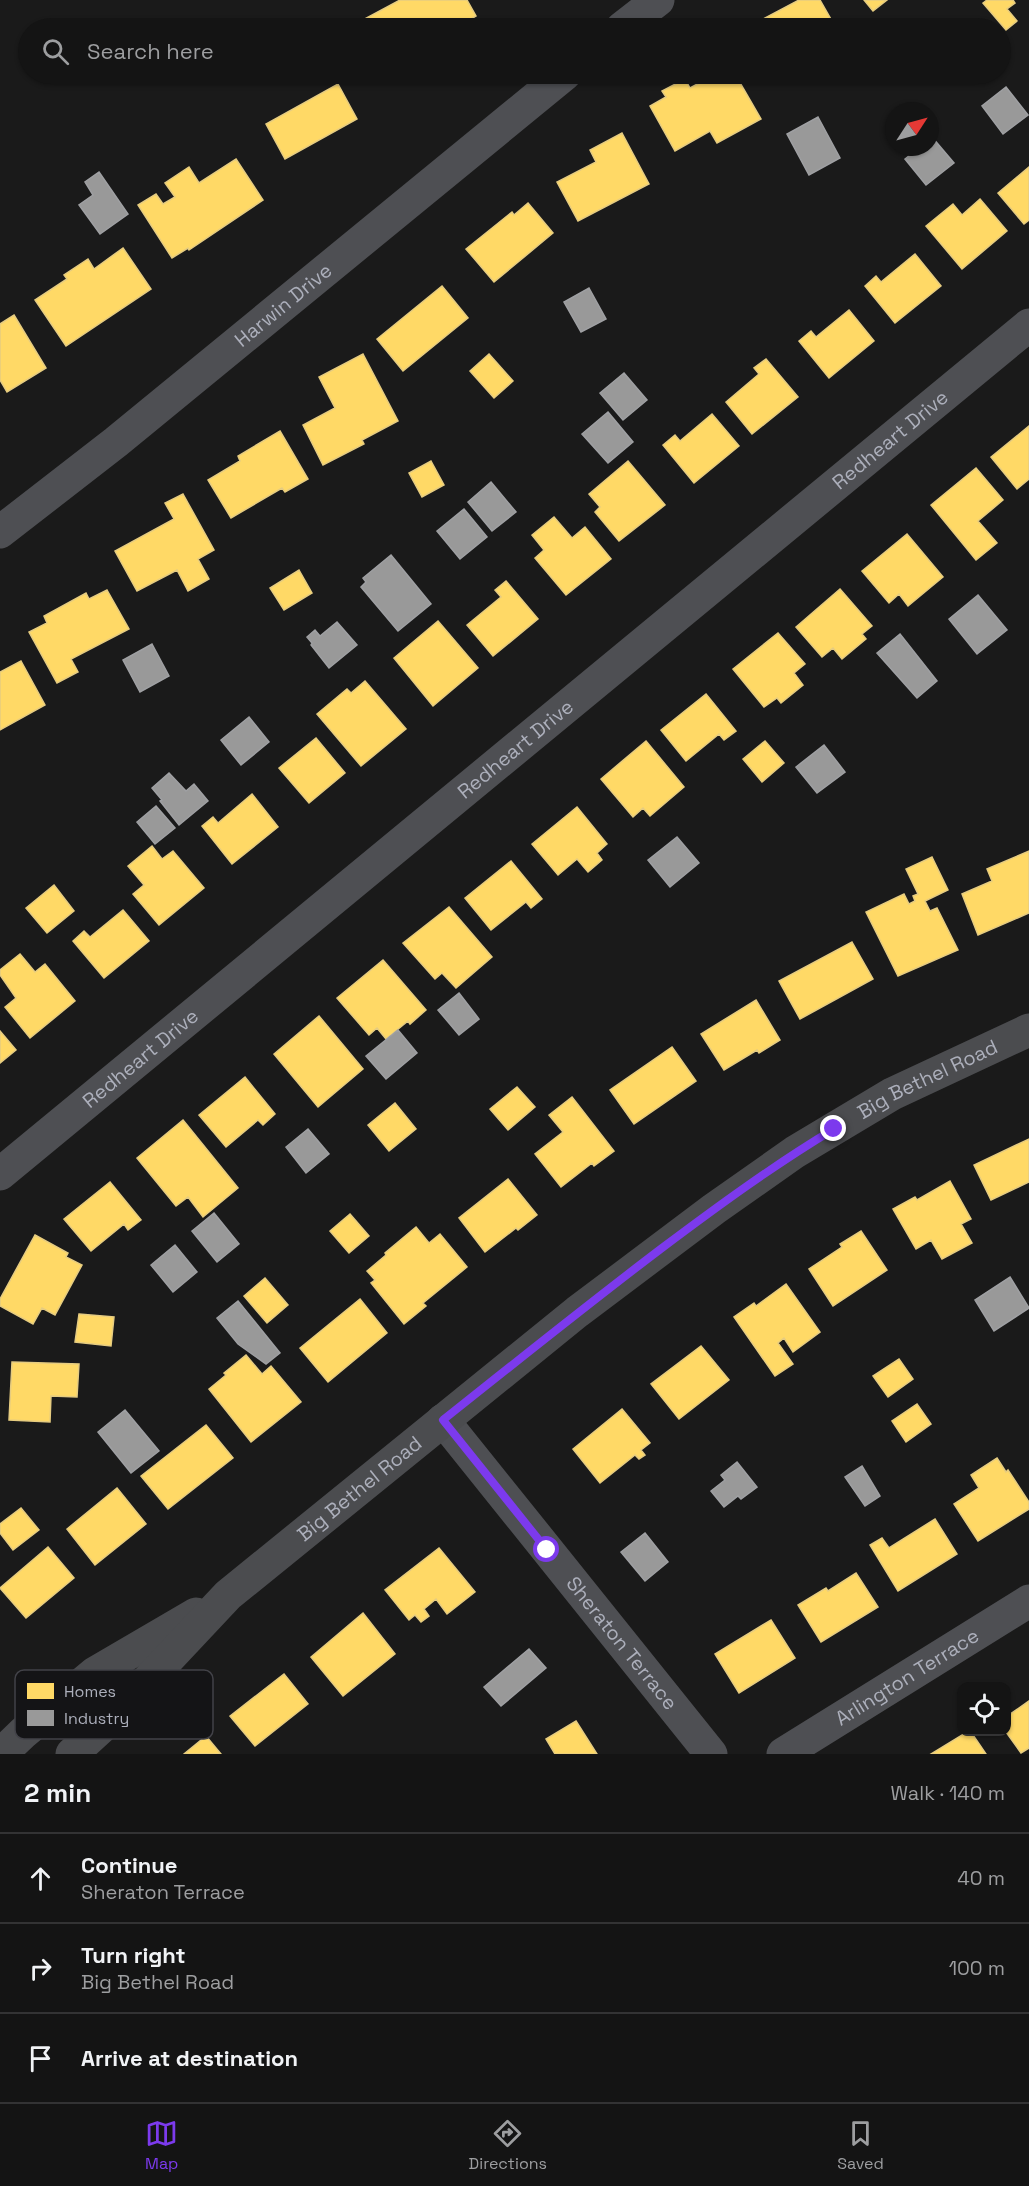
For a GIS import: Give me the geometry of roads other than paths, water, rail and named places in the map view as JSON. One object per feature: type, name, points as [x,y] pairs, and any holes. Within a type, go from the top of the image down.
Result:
[{"type":"main road","name":"Big Bethel Road","points":[[158,1670],[228,1595],[577,1312],[714,1209],[795,1152],[892,1094],[1029,1030]]},
{"type":"main road","name":"Big Bethel Road","points":[[100,1670],[228,1595]]},
{"type":"main road","name":"Big Bethel Road","points":[[1,1754],[17,1739]]},
{"type":"main road","name":"Big Bethel Road","points":[[72,1754],[88,1739]]},
{"type":"street","points":[[635,18],[658,0]]},
{"type":"street","name":"Harwin Drive","points":[[0,532],[116,442],[553,84]]},
{"type":"street","name":"Redheart Drive","points":[[0,1174],[1029,325]]},
{"type":"street","name":"Sheraton Terrace","points":[[443,1420],[711,1754]]},
{"type":"street","name":"Arlington Terrace","points":[[783,1754],[1029,1600]]}]
